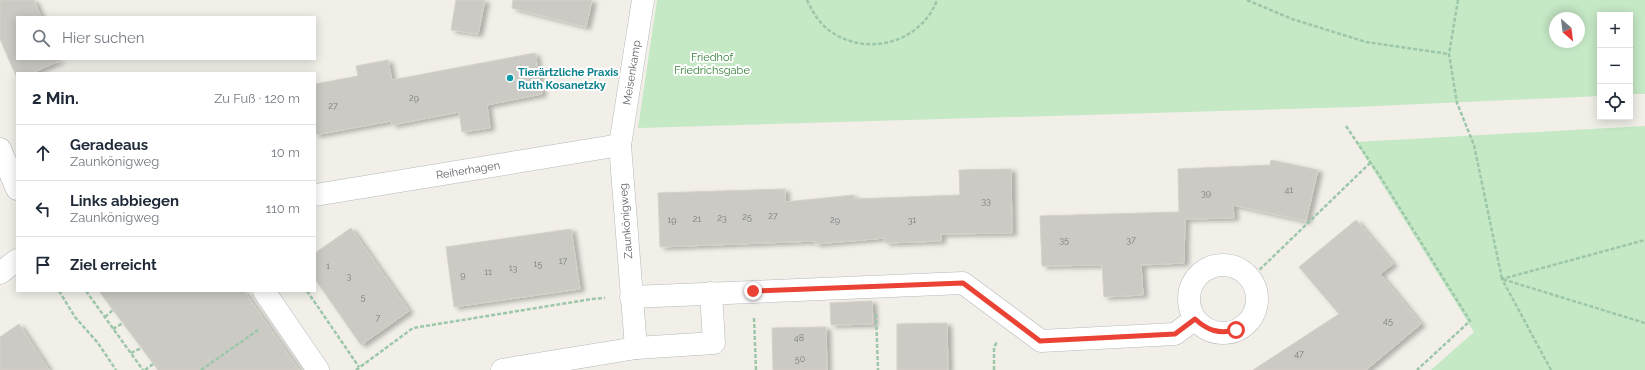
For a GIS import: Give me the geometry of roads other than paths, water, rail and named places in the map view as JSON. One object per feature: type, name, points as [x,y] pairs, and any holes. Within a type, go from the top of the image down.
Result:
[{"type":"street","name":"Meisenkamp","points":[[620,145],[643,0]]},
{"type":"street","name":"Reiherhagen","points":[[316,194],[620,145]]},
{"type":"street","name":"Zaunkönigweg","points":[[620,145],[636,348]]},
{"type":"street","points":[[0,149],[16,187]]},
{"type":"street","points":[[0,273],[16,261]]},
{"type":"street","points":[[1218,264],[1231,265],[1245,272],[1251,278],[1257,293],[1257,301],[1254,314],[1246,324],[1236,330],[1225,333],[1214,332],[1203,327],[1195,319],[1190,310],[1188,300],[1190,290],[1195,278],[1205,269],[1218,264]]},
{"type":"street","points":[[631,297],[963,283],[1040,341],[1175,334],[1195,319]]},
{"type":"street","points":[[265,292],[318,370]]},
{"type":"street","points":[[502,370],[636,348],[714,343],[711,293]]},
{"type":"place","name":"Tierärtzliche Praxis Ruth Kosanetzky","points":[[510,78]]},
{"type":"park label","name":"Friedhof Friedrichsgabe","points":[[712,63]]}]
